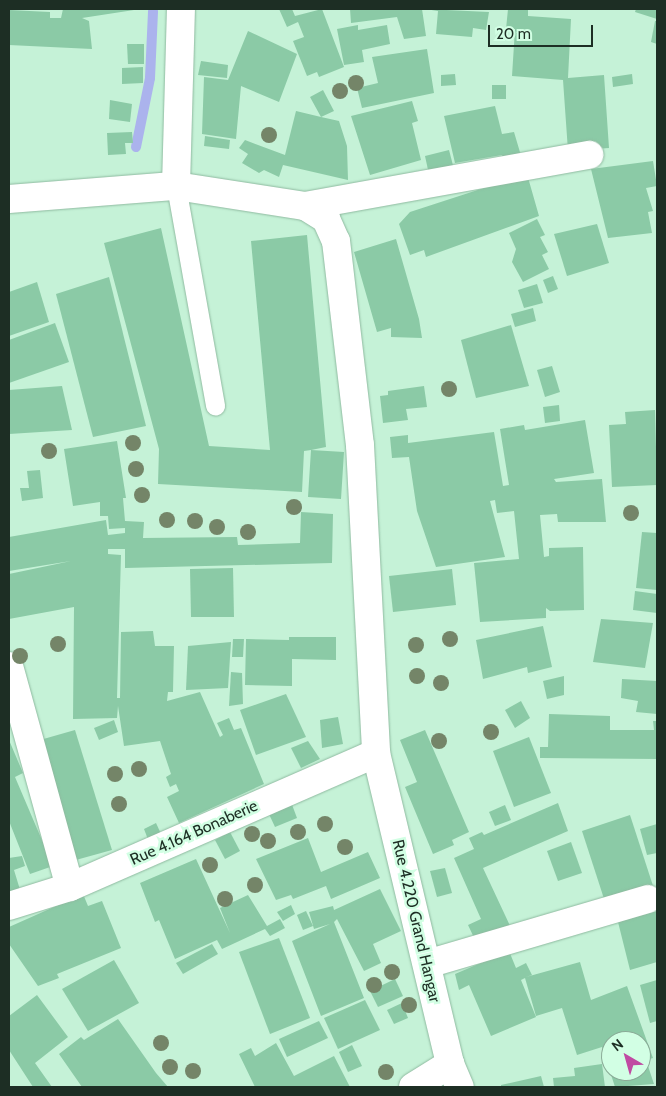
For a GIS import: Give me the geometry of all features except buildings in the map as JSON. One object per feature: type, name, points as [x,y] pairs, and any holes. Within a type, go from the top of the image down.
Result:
[{"type":"street","points":[[176,186],[181,9]]},
{"type":"street","points":[[9,199],[176,186],[305,206],[589,155]]},
{"type":"street","name":"Rue 4.220 Grand Hangar","points":[[305,206],[326,219],[336,241],[360,445],[376,753],[455,1076]]},
{"type":"street","points":[[9,666],[70,887]]},
{"type":"street","name":"Rue 4.164 Bonaberie","points":[[9,906],[70,887],[376,753]]},
{"type":"street","points":[[427,964],[648,899]]},
{"type":"street","points":[[413,1087],[455,1076]]},
{"type":"lane","points":[[176,186],[215,406]]},
{"type":"waterway","points":[[136,147],[150,78],[153,11]]}]
